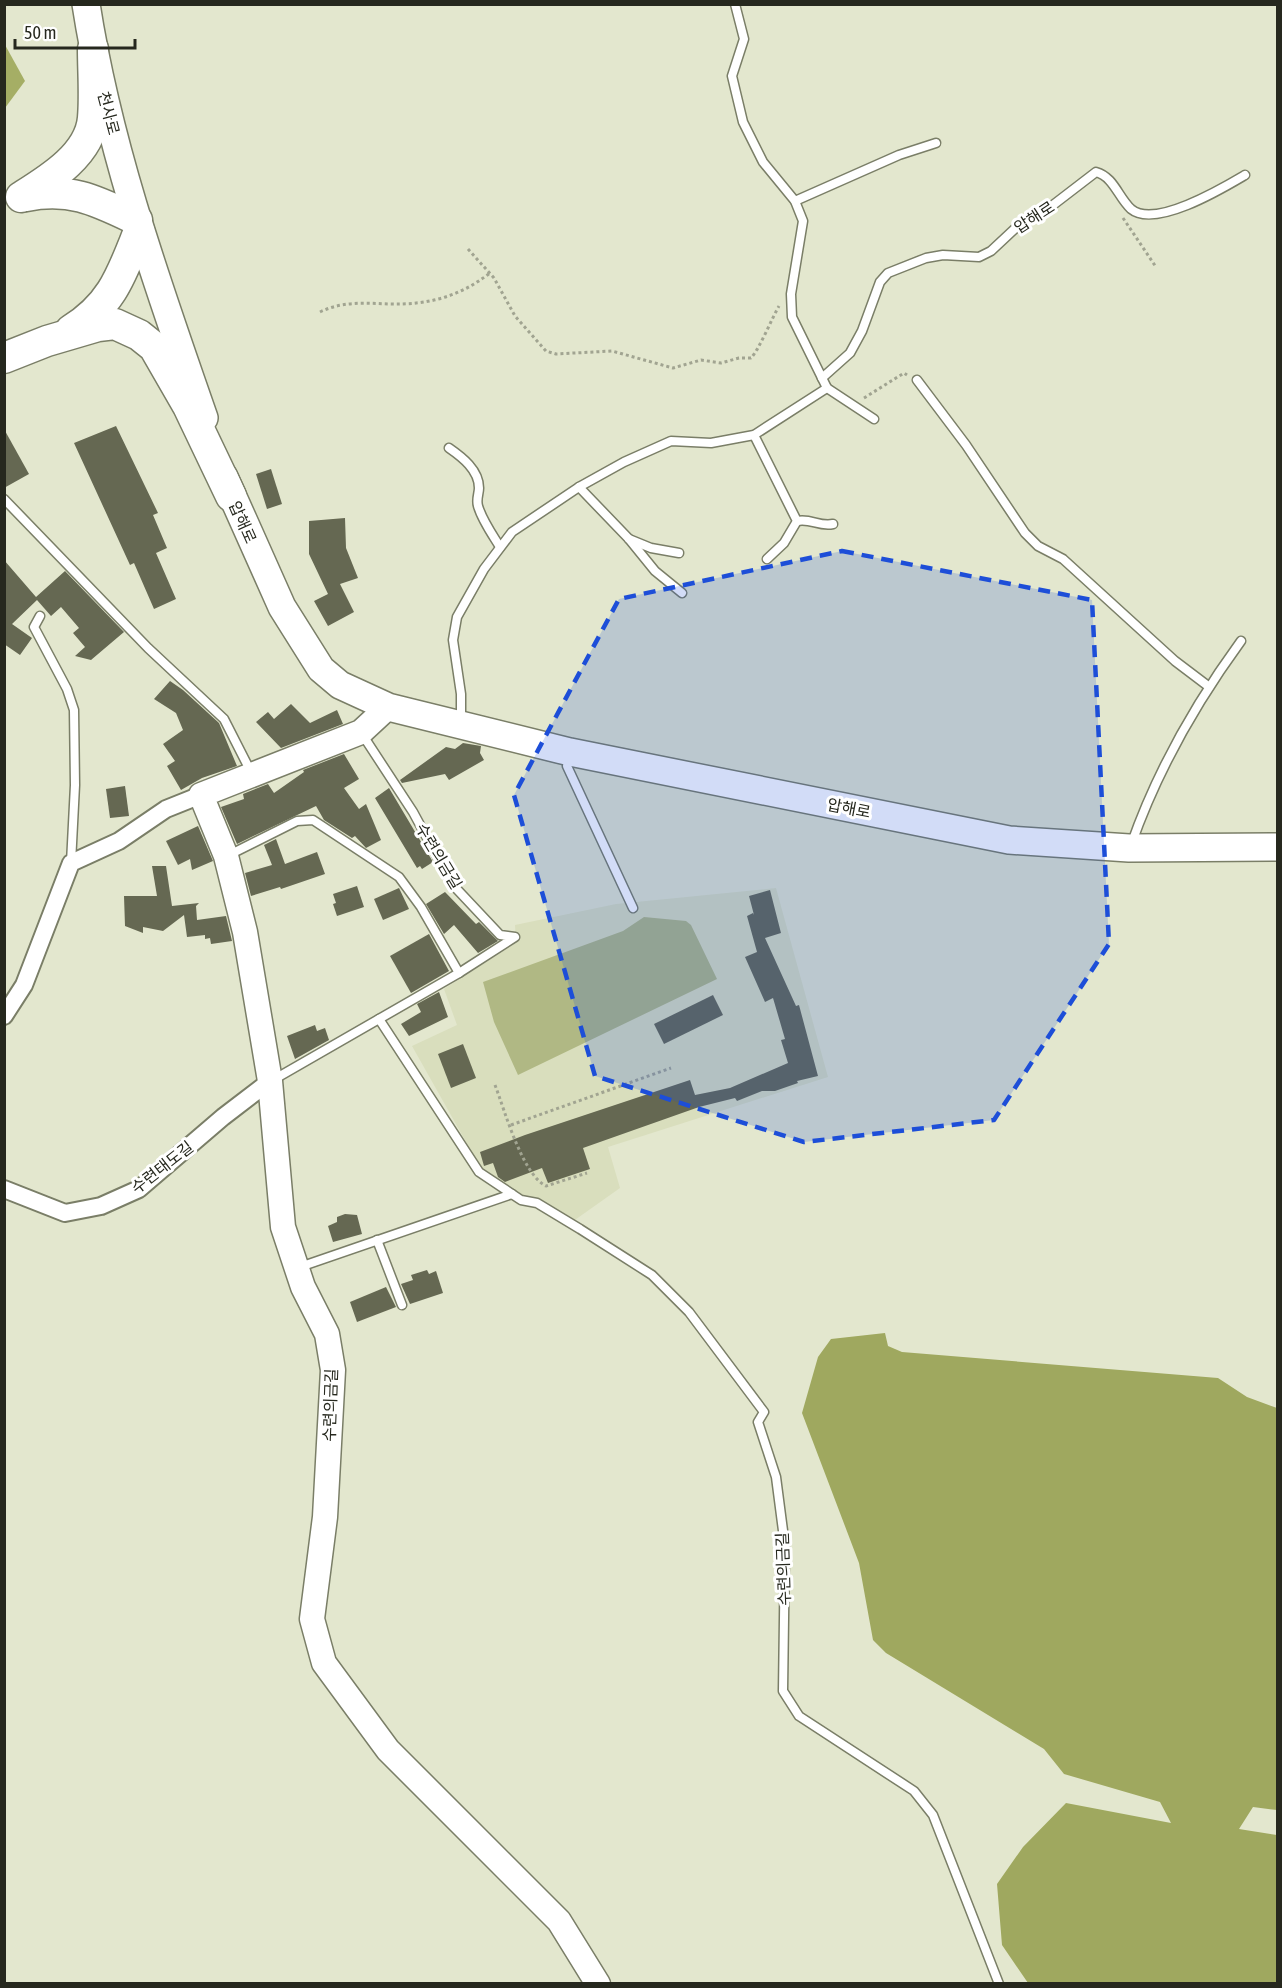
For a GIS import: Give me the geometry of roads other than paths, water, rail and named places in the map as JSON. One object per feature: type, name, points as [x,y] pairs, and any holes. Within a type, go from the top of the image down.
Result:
[{"type":"highway","points":[[13,202],[52,178],[78,153],[93,121],[93,49]]},
{"type":"highway","points":[[4,358],[73,329],[99,310],[118,284],[138,225],[99,202],[74,194],[51,191],[13,202]]},
{"type":"highway","points":[[47,340],[98,326],[116,324],[139,335],[154,347],[188,406],[231,496]]},
{"type":"main road","name":"천사로","points":[[86,4],[93,49],[138,225]]},
{"type":"main road","name":"압해로","points":[[138,225],[231,496],[282,607],[321,669],[340,686],[388,707],[461,727],[570,752],[1009,840],[1130,848],[1278,848]]},
{"type":"street","points":[[4,1016],[24,985],[71,863],[119,841],[166,809],[361,732],[388,707]]},
{"type":"street","name":"수련의금길","points":[[201,795],[226,856],[245,932],[270,1081],[283,1227],[303,1287],[327,1334],[333,1370],[325,1517],[312,1619],[324,1663],[388,1750],[559,1921],[598,1983]]},
{"type":"street","name":"수련태도길","points":[[4,1189],[65,1213],[101,1206],[139,1189],[223,1117],[270,1081]]},
{"type":"lane","points":[[735,4],[744,39],[732,76],[743,122],[763,162],[795,201],[802,220],[791,294],[792,317],[827,388],[855,404],[874,419]]},
{"type":"lane","points":[[795,201],[898,155],[936,142]]},
{"type":"lane","name":"압해로","points":[[822,378],[850,353],[862,331],[880,282],[888,273],[926,258],[943,255],[979,257],[991,251],[1022,222],[1040,215],[1096,172],[1105,174],[1132,210],[1148,213],[1166,211],[1203,200],[1245,175]]},
{"type":"lane","points":[[917,380],[1031,539],[1063,560],[1175,662],[1208,686]]},
{"type":"lane","points":[[461,727],[461,694],[453,640],[457,616],[464,601],[512,532],[579,487],[624,462],[671,441],[711,443],[754,435],[827,388]]},
{"type":"lane","points":[[754,435],[796,521]]},
{"type":"lane","points":[[449,448],[465,459],[478,482],[478,509],[500,547]]},
{"type":"lane","points":[[579,487],[629,539],[655,571],[682,593]]},
{"type":"lane","points":[[4,499],[148,648],[224,719],[252,775]]},
{"type":"lane","points":[[796,521],[808,519],[819,524],[832,524]]},
{"type":"lane","points":[[767,559],[784,543],[796,521]]},
{"type":"lane","points":[[629,539],[651,548],[679,553]]},
{"type":"lane","points":[[40,616],[34,627],[67,688],[75,718],[71,863]]},
{"type":"lane","points":[[1130,848],[1171,752],[1208,686],[1241,641]]},
{"type":"lane","name":"수련의금길","points":[[270,1081],[459,973],[515,937],[500,935],[452,884],[413,812],[361,732]]},
{"type":"lane","points":[[570,752],[567,766],[633,908]]},
{"type":"lane","points":[[226,856],[297,821],[313,820],[399,877],[421,907],[459,973]]},
{"type":"lane","name":"수련의금길","points":[[379,1019],[465,1154],[479,1172],[521,1200],[537,1203],[652,1275],[689,1312],[764,1412],[758,1422],[776,1478],[785,1546],[783,1691],[799,1716],[914,1791],[933,1815],[999,1983]]},
{"type":"lane","points":[[296,1268],[512,1194]]},
{"type":"lane","points":[[377,1240],[402,1305]]}]
